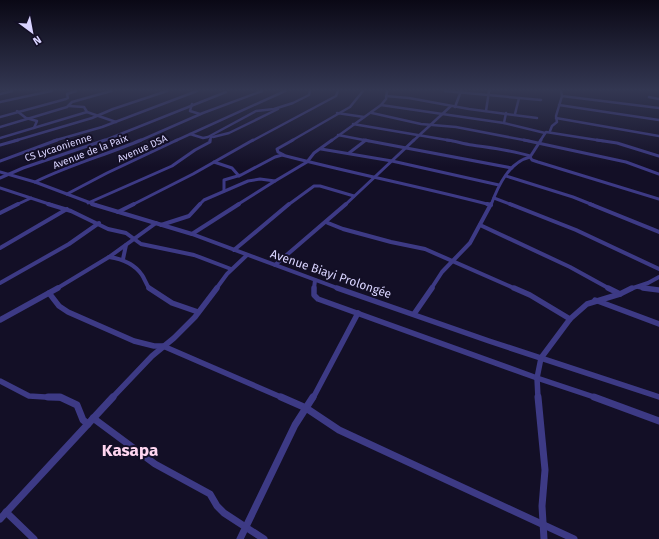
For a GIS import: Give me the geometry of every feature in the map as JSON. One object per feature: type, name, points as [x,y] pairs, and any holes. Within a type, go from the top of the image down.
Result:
[{"type":"street","points":[[24,116],[37,122],[34,128]]},
{"type":"street","points":[[0,127],[37,116]]},
{"type":"street","points":[[0,138],[73,116]]},
{"type":"street","points":[[0,145],[96,116]]},
{"type":"street","points":[[97,116],[116,122]]},
{"type":"street","points":[[0,161],[46,143],[74,136],[129,116]]},
{"type":"street","name":"CS Lycaonienne","points":[[2,175],[96,144],[165,116]]},
{"type":"street","name":"Avenue de la Paix","points":[[35,182],[60,170],[113,152],[195,116]]},
{"type":"street","name":"Avenue DSA","points":[[67,194],[107,173],[229,116]]},
{"type":"street","points":[[88,203],[172,166],[195,150],[210,142],[210,137],[246,116]]},
{"type":"street","points":[[190,134],[203,138],[224,135],[265,116]]},
{"type":"street","points":[[118,212],[214,162],[296,116]]},
{"type":"street","points":[[332,116],[277,149],[278,152],[307,162],[441,192],[491,205]]},
{"type":"street","points":[[358,116],[364,117]]},
{"type":"street","points":[[391,116],[430,125],[456,127],[540,143],[626,162],[659,174]]},
{"type":"street","points":[[275,265],[328,223],[405,147],[440,116]]},
{"type":"street","points":[[450,116],[504,123],[546,133]]},
{"type":"street","points":[[504,123],[505,116]]},
{"type":"street","points":[[527,116],[537,118]]},
{"type":"street","points":[[633,116],[659,120]]},
{"type":"street","points":[[192,234],[307,162],[311,155],[364,117]]},
{"type":"street","points":[[550,131],[552,126],[557,122],[556,118],[658,135]]},
{"type":"street","points":[[353,124],[515,151],[538,162],[659,199]]},
{"type":"street","points":[[224,128],[233,132]]},
{"type":"street","points":[[414,314],[442,272],[470,243],[491,205],[499,185],[521,159],[530,157],[546,133],[550,131],[617,143],[659,156]]},
{"type":"street","points":[[338,136],[405,147],[512,168]]},
{"type":"street","points":[[349,153],[366,140]]},
{"type":"street","points":[[321,149],[392,160],[499,185]]},
{"type":"street","points":[[224,191],[224,180],[239,176],[276,157],[286,156]]},
{"type":"street","points":[[214,162],[232,168],[239,176]]},
{"type":"street","points":[[0,183],[2,175]]},
{"type":"street","name":"Avenue Biayi Prolongée","points":[[2,175],[35,182],[88,203],[192,234],[315,280],[657,397]]},
{"type":"street","points":[[506,176],[573,197],[659,232]]},
{"type":"street","points":[[0,320],[109,257],[133,239],[159,224],[189,216],[194,212],[199,204],[224,191],[255,179],[275,181]]},
{"type":"street","points":[[234,250],[242,241],[275,216],[286,205],[315,186],[354,196]]},
{"type":"street","points":[[0,188],[67,209],[77,215],[99,223],[108,229],[126,233],[133,239],[151,247],[161,247],[194,255],[231,270]]},
{"type":"street","points":[[1,212],[31,198]]},
{"type":"street","points":[[494,198],[576,230],[659,269]]},
{"type":"street","points":[[0,248],[67,209]]},
{"type":"street","points":[[0,283],[69,244],[99,223]]},
{"type":"street","points":[[328,223],[390,242],[425,249],[530,295],[570,319]]},
{"type":"street","points":[[480,225],[570,267],[620,294]]},
{"type":"street","points":[[123,259],[126,245]]},
{"type":"street","points":[[0,519],[121,388],[163,346],[174,338],[198,312],[231,270],[247,255]]},
{"type":"street","points":[[109,257],[123,259],[139,269],[147,287],[161,298],[177,306],[198,312]]},
{"type":"street","points":[[544,539],[542,506],[545,470],[542,448],[541,420],[538,405],[537,378],[541,358],[570,319],[587,304],[595,300],[620,294],[659,277]]},
{"type":"street","points":[[315,280],[313,292],[315,297],[537,378],[577,390],[659,421]]},
{"type":"street","points":[[637,286],[659,290]]},
{"type":"street","points":[[49,293],[63,309],[71,313],[109,329],[127,339],[149,346],[163,346],[256,385],[306,408],[339,430],[574,539]]},
{"type":"street","points":[[595,300],[659,324]]},
{"type":"street","points":[[240,539],[295,425],[306,408],[358,313]]},
{"type":"street","points":[[0,381],[29,396],[51,396],[78,404],[83,420],[90,421],[155,464],[210,494],[217,506],[224,513],[264,539]]},
{"type":"street","points":[[6,512],[34,539]]},
{"type":"district","name":"Kasapa","points":[[130,450]]}]
